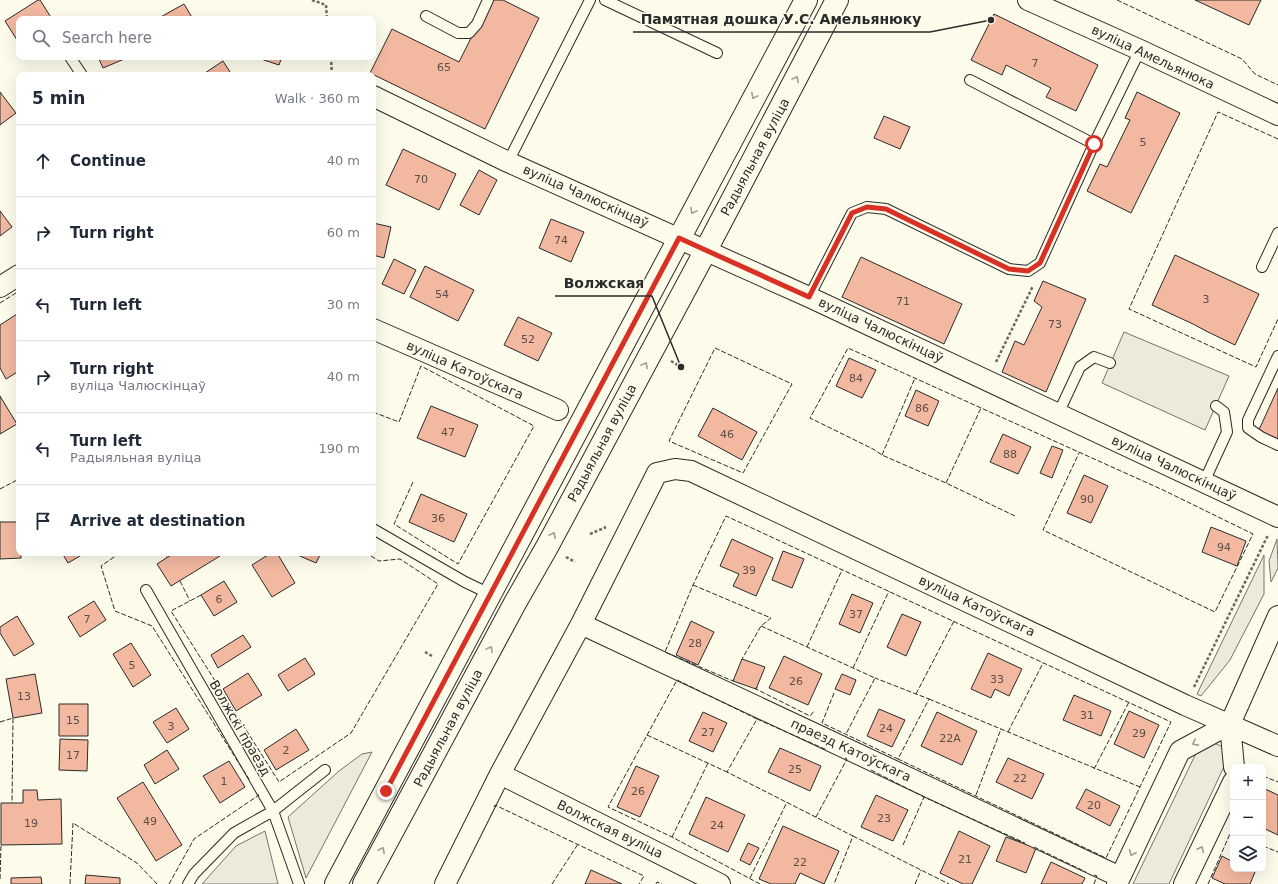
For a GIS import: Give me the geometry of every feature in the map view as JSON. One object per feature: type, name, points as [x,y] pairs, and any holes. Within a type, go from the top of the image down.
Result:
[{"type":"main road","name":"Радыяльная вуліца","points":[[336,884],[806,0]]},
{"type":"main road","name":"Радыяльная вуліца","points":[[364,884],[706,250],[837,0]]},
{"type":"street","name":"вуліца Амельянюка","points":[[1028,0],[1140,50],[1278,115]]},
{"type":"street","name":"вуліца Чалюскінцаў","points":[[376,97],[508,162],[809,297],[1278,517]]},
{"type":"street","points":[[0,288],[16,277]]},
{"type":"street","name":"вуліца Катоўскага","points":[[376,330],[558,410]]},
{"type":"street","name":"вуліца Катоўскага","points":[[581,624],[657,472],[676,469],[691,471],[1186,705],[1278,746]]},
{"type":"street","points":[[1234,764],[1230,724],[1278,616]]},
{"type":"street","points":[[444,884],[500,774],[581,624]]},
{"type":"street","name":"праезд Катоўскага","points":[[581,624],[1119,880]]},
{"type":"street","points":[[1119,880],[1180,751],[1230,724]]},
{"type":"street","name":"Волжская вуліца","points":[[500,774],[720,884]]},
{"type":"street","points":[[1184,884],[1230,788]]},
{"type":"lane","points":[[426,16],[458,33],[469,33],[477,24],[488,0]]},
{"type":"lane","points":[[508,162],[590,0]]},
{"type":"lane","points":[[605,0],[717,53]]},
{"type":"lane","points":[[809,297],[852,213],[867,207],[886,209],[1009,269],[1028,271],[1040,263],[1094,144],[1140,50]]},
{"type":"lane","points":[[72,60],[80,72]]},
{"type":"lane","points":[[970,80],[1094,144]]},
{"type":"lane","points":[[1262,267],[1278,233]]},
{"type":"lane","points":[[1278,356],[1248,420],[1248,428],[1261,437],[1278,445]]},
{"type":"lane","points":[[1058,414],[1080,367],[1094,357],[1110,363]]},
{"type":"lane","points":[[1204,482],[1227,432],[1224,412],[1216,406]]},
{"type":"lane","points":[[376,531],[465,582],[490,594]]},
{"type":"lane","name":"Волжскі праезд","points":[[146,590],[273,811],[299,884]]},
{"type":"lane","points":[[188,884],[194,874],[234,832],[273,811],[325,770]]},
{"type":"path","points":[[312,0],[326,5],[327,16]]},
{"type":"path","points":[[331,60],[332,72]]},
{"type":"shaded area","points":[[1124,332],[1229,376],[1205,430],[1102,383]]},
{"type":"shaded area","points":[[1277,539],[1278,568],[1271,582],[1269,561]]},
{"type":"shaded area","points":[[1264,555],[1264,594],[1230,660],[1201,696],[1197,694]]},
{"type":"shaded area","points":[[1209,742],[1222,747],[1228,758],[1169,884],[1133,884],[1199,747]]},
{"type":"shaded area","points":[[372,752],[306,878],[288,817],[339,771],[362,754]]},
{"type":"shaded area","points":[[265,831],[278,884],[202,884],[236,846]]},
{"type":"building","points":[[38,0],[40,0],[50,16],[16,16],[16,38],[5,21]]},
{"type":"building","points":[[490,0],[503,0],[539,18],[485,129],[376,76],[376,72],[370,72],[392,29],[459,62]]},
{"type":"building","points":[[1195,0],[1261,0],[1249,25]]},
{"type":"building","points":[[184,4],[191,16],[162,16]]},
{"type":"building","points":[[994,14],[1098,65],[1076,111],[1046,97],[1051,88],[1006,65],[1002,75],[971,60]]},
{"type":"building","points":[[99,60],[122,60],[103,68]]},
{"type":"building","points":[[264,60],[281,60],[279,65]]},
{"type":"building","points":[[223,61],[230,72],[206,72]]},
{"type":"building","points":[[0,92],[16,113],[0,125]]},
{"type":"building","points":[[1137,92],[1180,113],[1131,213],[1087,191],[1100,164],[1107,167],[1130,120],[1125,118]]},
{"type":"building","points":[[884,116],[910,127],[900,149],[874,138]]},
{"type":"building","points":[[403,149],[456,174],[439,210],[386,185]]},
{"type":"building","points":[[479,170],[497,180],[479,215],[460,205]]},
{"type":"building","points":[[0,211],[12,227],[0,236]]},
{"type":"building","points":[[551,219],[584,232],[571,262],[539,248]]},
{"type":"building","points":[[376,224],[391,227],[384,258],[376,256]]},
{"type":"building","points":[[1175,255],[1259,294],[1235,345],[1152,305]]},
{"type":"building","points":[[861,257],[962,304],[944,344],[842,297]]},
{"type":"building","points":[[394,259],[416,270],[404,294],[382,284]]},
{"type":"building","points":[[425,266],[474,290],[458,321],[410,297]]},
{"type":"building","points":[[1043,281],[1086,299],[1046,392],[1002,372],[1015,341],[1024,345],[1042,307],[1034,301]]},
{"type":"building","points":[[16,315],[16,373],[6,379],[0,368],[0,325]]},
{"type":"building","points":[[518,317],[552,333],[538,361],[504,345]]},
{"type":"building","points":[[849,358],[876,370],[862,398],[836,386]]},
{"type":"building","points":[[1278,388],[1278,442],[1258,432]]},
{"type":"building","points":[[916,390],[939,401],[928,426],[905,416]]},
{"type":"building","points":[[0,396],[16,425],[0,434]]},
{"type":"building","points":[[431,406],[478,425],[465,457],[417,438]]},
{"type":"building","points":[[713,408],[757,432],[742,460],[698,436]]},
{"type":"building","points":[[1003,434],[1031,447],[1018,474],[990,462]]},
{"type":"building","points":[[1052,446],[1063,450],[1052,478],[1040,473]]},
{"type":"building","points":[[1084,475],[1108,486],[1091,523],[1067,513]]},
{"type":"building","points":[[421,494],[467,514],[454,542],[409,522]]},
{"type":"building","points":[[0,522],[16,522],[16,556],[21,556],[21,558],[0,559]]},
{"type":"building","points":[[1211,527],[1246,541],[1237,566],[1202,552]]},
{"type":"building","points":[[732,539],[773,558],[756,596],[733,586],[739,574],[720,566]]},
{"type":"building","points":[[783,551],[804,559],[792,588],[772,580]]},
{"type":"building","points":[[64,556],[80,556],[68,563]]},
{"type":"building","points":[[169,556],[220,556],[171,586],[157,564]]},
{"type":"building","points":[[266,556],[279,556],[295,583],[272,597],[252,565]]},
{"type":"building","points":[[300,556],[320,556],[316,563]]},
{"type":"building","points":[[224,581],[237,602],[214,616],[201,595]]},
{"type":"building","points":[[852,594],[873,603],[860,633],[839,624]]},
{"type":"building","points":[[94,601],[106,620],[80,637],[68,617]]},
{"type":"building","points":[[902,614],[921,622],[906,656],[887,647]]},
{"type":"building","points":[[17,616],[34,644],[14,656],[0,633],[0,627]]},
{"type":"building","points":[[691,621],[714,632],[698,665],[676,655]]},
{"type":"building","points":[[243,635],[251,647],[218,668],[211,655]]},
{"type":"building","points":[[131,643],[151,675],[133,687],[113,654]]},
{"type":"building","points":[[988,653],[1022,669],[1009,696],[995,689],[991,698],[971,689]]},
{"type":"building","points":[[784,656],[822,674],[808,705],[769,688]]},
{"type":"building","points":[[305,658],[315,674],[288,691],[278,675]]},
{"type":"building","points":[[742,659],[765,667],[756,689],[733,681]]},
{"type":"building","points":[[248,673],[262,695],[236,711],[223,689]]},
{"type":"building","points":[[35,674],[42,713],[13,718],[6,679]]},
{"type":"building","points":[[842,674],[856,680],[850,695],[835,689]]},
{"type":"building","points":[[1074,695],[1111,711],[1101,736],[1063,720]]},
{"type":"building","points":[[59,704],[88,704],[88,736],[59,736]]},
{"type":"building","points":[[176,708],[189,729],[167,743],[153,722]]},
{"type":"building","points":[[879,709],[905,720],[892,747],[867,736]]},
{"type":"building","points":[[1129,711],[1159,725],[1144,758],[1114,744]]},
{"type":"building","points":[[703,712],[727,723],[713,752],[689,741]]},
{"type":"building","points":[[937,712],[977,731],[962,765],[921,746]]},
{"type":"building","points":[[296,729],[309,750],[276,770],[264,750]]},
{"type":"building","points":[[60,739],[88,740],[87,771],[59,770]]},
{"type":"building","points":[[780,748],[821,766],[810,791],[768,772]]},
{"type":"building","points":[[167,750],[179,769],[155,784],[144,765]]},
{"type":"building","points":[[1008,758],[1044,774],[1032,799],[996,782]]},
{"type":"building","points":[[229,761],[245,787],[220,803],[203,776]]},
{"type":"building","points":[[636,766],[659,776],[640,817],[617,807]]},
{"type":"building","points":[[143,782],[182,845],[156,861],[117,798]]},
{"type":"building","points":[[1086,789],[1120,806],[1110,826],[1076,808]]},
{"type":"building","points":[[1266,789],[1278,795],[1278,835],[1266,829]]},
{"type":"building","points":[[23,790],[37,790],[38,800],[61,799],[62,844],[1,845],[1,803],[23,803]]},
{"type":"building","points":[[876,795],[908,810],[893,841],[861,827]]},
{"type":"building","points":[[706,797],[745,815],[728,852],[689,834]]},
{"type":"building","points":[[783,826],[839,851],[824,884],[800,873],[795,884],[771,884],[759,879]]},
{"type":"building","points":[[959,831],[990,846],[972,884],[963,884],[940,873]]},
{"type":"building","points":[[1006,837],[1036,848],[1026,873],[996,861]]},
{"type":"building","points":[[748,843],[759,848],[750,865],[740,860]]},
{"type":"building","points":[[1222,856],[1230,860],[1230,872],[1255,872],[1250,884],[1225,884],[1212,878]]},
{"type":"building","points":[[1051,862],[1085,878],[1082,884],[1041,884]]},
{"type":"building","points":[[591,870],[622,884],[585,884]]},
{"type":"building","points":[[86,875],[120,878],[120,884],[85,884]]},
{"type":"building","points":[[41,877],[42,884],[11,884],[11,878]]},
{"type":"fence","points":[[1117,0],[1242,59],[1255,74],[1278,85]]},
{"type":"fence","points":[[1278,139],[1218,112],[1129,309],[1256,367],[1278,319]]},
{"type":"fence","points":[[0,303],[16,293]]},
{"type":"fence","points":[[715,348],[792,384],[743,473],[669,441],[715,348]]},
{"type":"fence","points":[[1015,516],[946,483],[882,455],[873,449],[810,418],[848,348],[1163,490],[1253,534],[1215,612],[1043,530],[1079,453]]},
{"type":"fence","points":[[376,413],[399,422],[421,366],[534,426],[458,564],[394,524],[413,482]]},
{"type":"fence","points":[[882,455],[915,378]]},
{"type":"fence","points":[[946,483],[981,408]]},
{"type":"fence","points":[[0,489],[16,481]]},
{"type":"fence","points":[[734,679],[733,681],[665,652],[693,585],[726,516],[1171,722],[1106,858],[898,759]]},
{"type":"fence","points":[[116,556],[101,566],[115,611],[152,626],[249,779]]},
{"type":"fence","points":[[201,595],[171,611],[279,782],[351,733],[438,584],[400,559],[379,561],[371,556]]},
{"type":"fence","points":[[807,647],[842,570]]},
{"type":"fence","points":[[180,581],[190,601]]},
{"type":"fence","points":[[693,585],[771,618],[761,626],[742,659]]},
{"type":"fence","points":[[853,668],[889,591]]},
{"type":"fence","points":[[916,694],[954,621]]},
{"type":"fence","points":[[761,626],[875,678],[846,734]]},
{"type":"fence","points":[[1008,732],[1043,663]]},
{"type":"fence","points":[[834,693],[822,723],[898,759],[929,699],[875,678]]},
{"type":"fence","points":[[760,884],[672,837],[608,807],[677,680],[757,719],[727,772],[853,836],[834,884]]},
{"type":"fence","points":[[757,687],[756,689],[810,716],[814,711]]},
{"type":"fence","points":[[929,699],[1140,787]]},
{"type":"fence","points":[[1094,769],[1129,702]]},
{"type":"fence","points":[[0,722],[13,718],[12,803]]},
{"type":"fence","points":[[757,719],[827,750]]},
{"type":"fence","points":[[976,795],[1001,729]]},
{"type":"fence","points":[[647,735],[727,772]]},
{"type":"fence","points":[[816,817],[847,759],[845,758]]},
{"type":"fence","points":[[672,837],[708,763]]},
{"type":"fence","points":[[871,770],[924,797]]},
{"type":"fence","points":[[1266,777],[1278,782]]},
{"type":"fence","points":[[169,884],[194,839],[259,795],[258,794]]},
{"type":"fence","points":[[903,845],[924,797],[1025,843]]},
{"type":"fence","points":[[750,878],[787,802]]},
{"type":"fence","points":[[494,807],[495,805],[644,876],[639,884]]},
{"type":"fence","points":[[70,884],[73,823],[137,863],[157,884]]},
{"type":"fence","points":[[1208,884],[1230,834]]},
{"type":"fence","points":[[853,836],[949,884]]},
{"type":"fence","points":[[552,884],[578,844]]},
{"type":"fence","points":[[0,879],[1,845]]},
{"type":"fence","points":[[1034,847],[1086,872]]},
{"type":"fence","points":[[1266,847],[1278,852]]},
{"type":"fence","points":[[915,884],[921,870]]},
{"type":"fence","points":[[1094,875],[1097,876],[1094,884]]},
{"type":"fence","points":[[656,884],[657,882],[662,884]]},
{"type":"place","name":"Памятная дошка У.С. Амельянюку","points":[[991,20]]},
{"type":"place","name":"Волжская","points":[[681,367]]},
{"type":"route","points":[[386,791],[679,238],[809,297],[852,213],[867,207],[886,209],[1009,269],[1028,271],[1040,263],[1094,144]]}]
